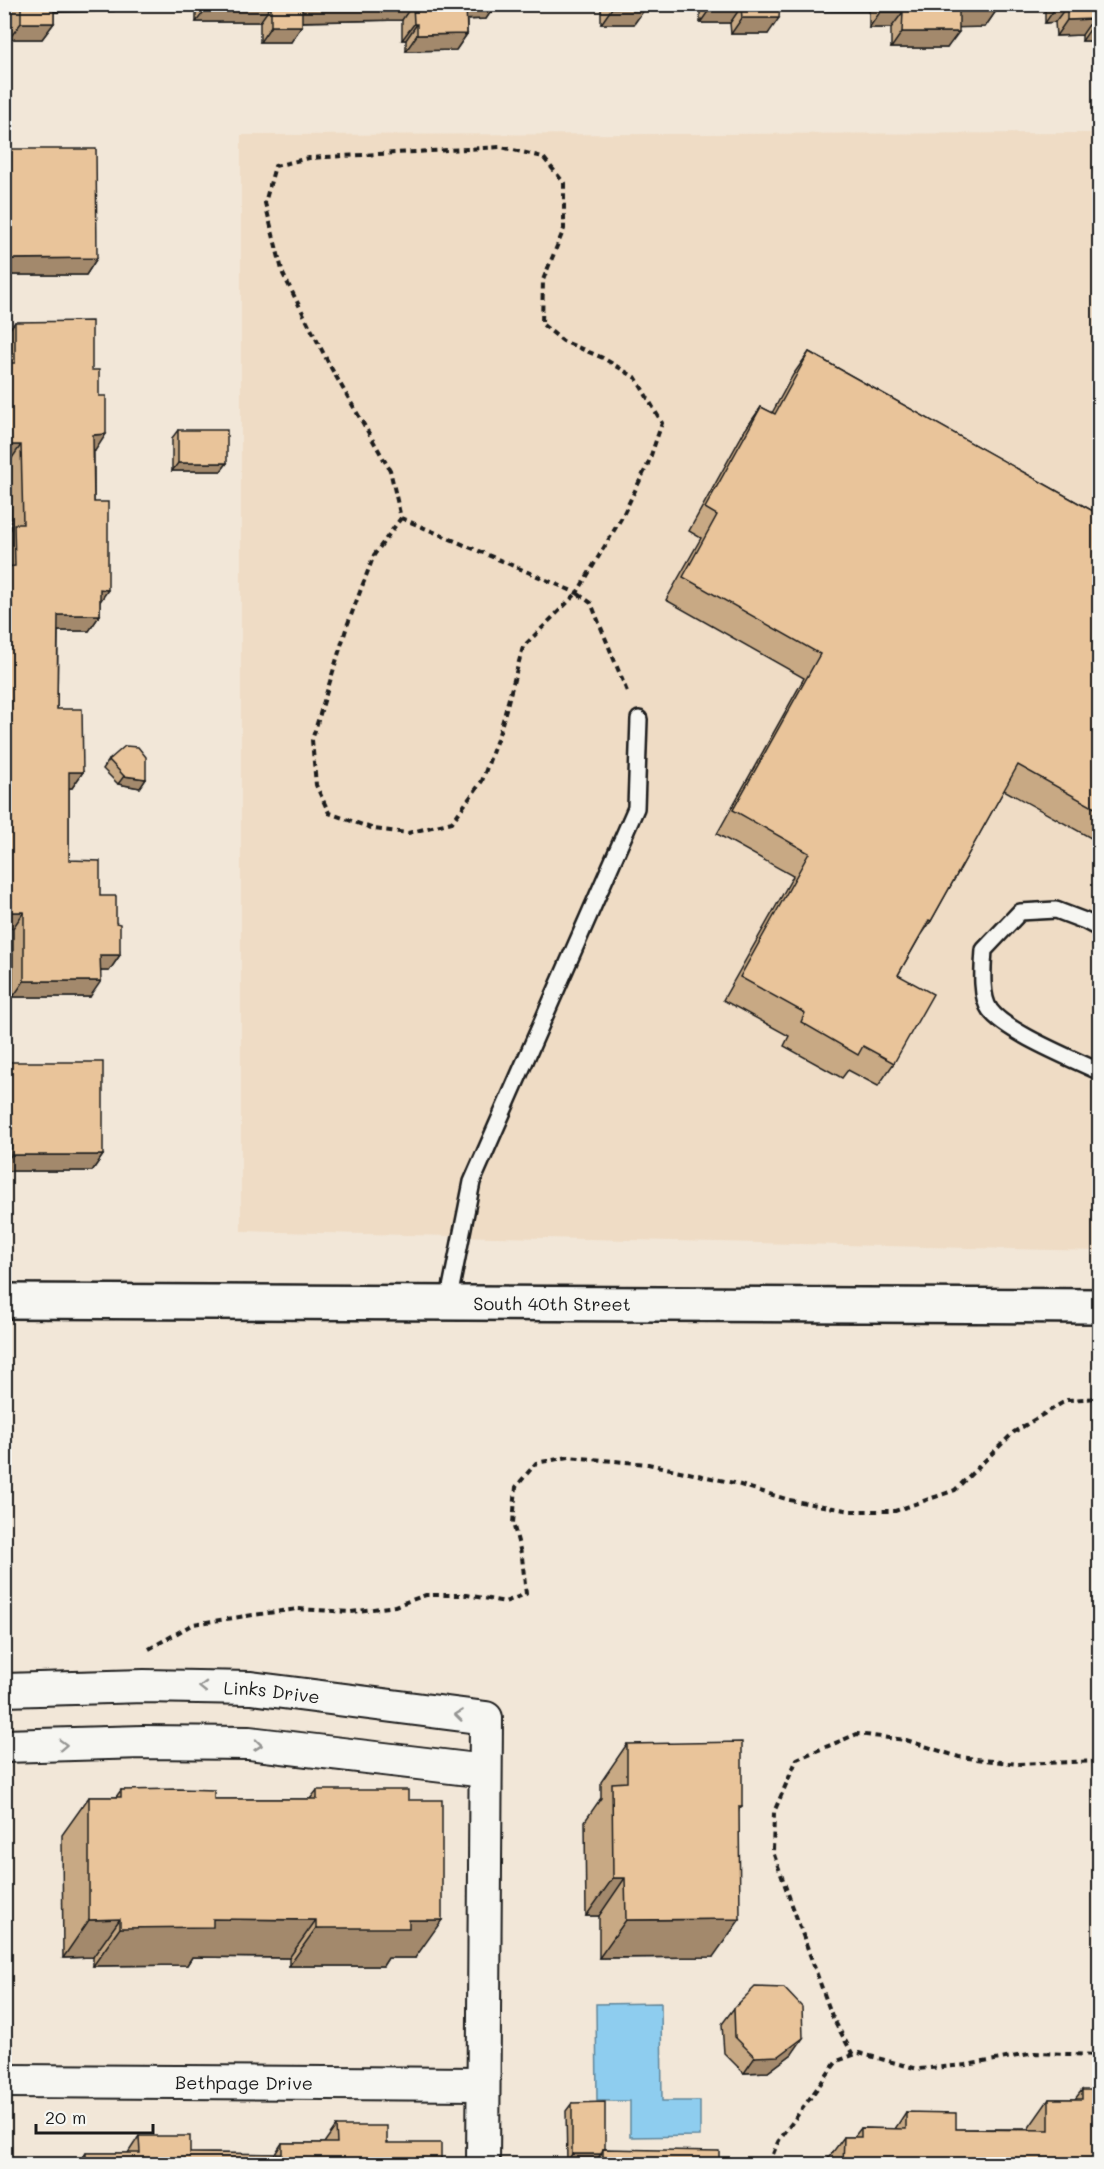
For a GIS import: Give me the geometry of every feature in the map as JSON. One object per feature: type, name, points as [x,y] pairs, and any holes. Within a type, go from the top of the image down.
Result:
[{"type":"street","name":"South 40th Street","points":[[4,1301],[1100,1306]]},
{"type":"street","name":"Links Drive","points":[[4,1690],[113,1687],[251,1688],[486,1718],[483,2164]]},
{"type":"street","points":[[4,1746],[143,1742],[249,1743],[485,1771]]},
{"type":"street","name":"Bethpage Drive","points":[[4,2081],[483,2084]]},
{"type":"lane","points":[[448,1303],[472,1182],[636,808],[639,719]]},
{"type":"lane","points":[[1100,929],[1056,910],[1020,912],[984,950],[983,984],[989,1009],[1010,1027],[1100,1072]]},
{"type":"path","points":[[501,147],[543,157],[564,183],[564,229],[543,280],[542,324],[563,341],[603,358],[636,378],[662,423],[648,464],[622,517],[577,593],[523,647],[500,731],[482,782],[452,822],[408,833],[374,829],[329,813],[316,785],[312,740],[347,626],[374,555],[401,518],[390,470],[330,366],[283,274],[265,203],[275,165],[309,158],[501,147]]},
{"type":"path","points":[[401,518],[577,593],[591,603],[639,719]]},
{"type":"path","points":[[113,1687],[148,1649],[193,1624],[297,1609],[351,1612],[395,1606],[426,1595],[467,1595],[505,1602],[526,1594],[522,1557],[513,1523],[516,1487],[536,1463],[569,1457],[648,1464],[734,1483],[789,1500],[851,1511],[895,1511],[955,1490],[1014,1432],[1067,1400],[1100,1398]]},
{"type":"path","points":[[853,2055],[832,2016],[773,1851],[774,1812],[797,1759],[857,1734],[906,1740],[959,1757],[1017,1764],[1100,1761]]},
{"type":"path","points":[[770,2164],[778,2142],[837,2061],[859,2053],[918,2069],[966,2065],[1035,2053],[1100,2055]]},
{"type":"shaded area","points":[[1099,133],[1099,1251],[241,1231],[241,135]]},
{"type":"water","points":[[661,2003],[662,2101],[700,2101],[700,2136],[630,2137],[630,2101],[597,2101],[596,2004]]},
{"type":"building","points":[[21,4],[54,4],[54,23],[21,23]]},
{"type":"building","points":[[208,4],[393,4],[302,6],[302,26],[271,26],[271,6],[208,6]]},
{"type":"building","points":[[413,4],[466,4],[467,34],[417,35]]},
{"type":"building","points":[[612,4],[646,4],[646,7],[612,8]]},
{"type":"building","points":[[711,4],[780,4],[779,18],[742,18],[741,7],[711,7]]},
{"type":"building","points":[[880,4],[996,4],[996,11],[959,11],[959,32],[902,32],[903,12],[880,12]]},
{"type":"building","points":[[1056,4],[1100,4],[1100,25],[1093,25],[1093,19],[1067,20],[1067,6],[1056,7]]},
{"type":"building","points":[[4,149],[96,149],[97,258],[8,259]]},
{"type":"building","points":[[92,321],[92,370],[99,370],[99,396],[106,396],[106,434],[93,435],[94,502],[108,502],[108,590],[100,589],[100,615],[58,615],[57,709],[82,709],[83,772],[69,772],[69,860],[100,861],[100,896],[116,896],[116,923],[120,924],[120,955],[100,955],[101,981],[24,981],[24,912],[5,912],[8,770],[4,770],[4,567],[15,566],[14,524],[23,524],[21,445],[4,445],[4,395],[9,395],[8,363],[15,363],[15,322]]},
{"type":"building","points":[[809,352],[1100,515],[1100,811],[1018,765],[931,921],[929,920],[898,975],[933,994],[894,1063],[863,1046],[858,1055],[801,1022],[805,1013],[740,977],[809,853],[733,810],[820,654],[683,577],[717,515],[705,508],[761,407],[775,414]]},
{"type":"building","points":[[178,430],[227,430],[227,463],[178,463]]},
{"type":"building","points":[[125,746],[138,747],[146,757],[146,779],[124,776],[109,760]]},
{"type":"building","points":[[8,1062],[103,1062],[103,1155],[11,1155]]},
{"type":"building","points":[[742,1742],[742,1806],[739,1806],[740,1919],[626,1920],[625,1878],[613,1878],[612,1783],[627,1782],[627,1744]]},
{"type":"building","points":[[121,1790],[214,1790],[214,1799],[317,1799],[317,1790],[408,1790],[408,1800],[442,1800],[442,1920],[409,1920],[409,1928],[316,1928],[316,1920],[213,1919],[213,1927],[120,1928],[120,1919],[89,1920],[89,1797],[121,1797]]},
{"type":"building","points":[[755,1987],[784,1988],[802,2007],[803,2038],[779,2056],[755,2057],[735,2037],[734,2008]]},
{"type":"building","points":[[1082,2090],[1100,2090],[1100,2164],[843,2164],[844,2137],[861,2137],[861,2128],[906,2129],[906,2112],[956,2113],[956,2129],[1049,2130],[1049,2099],[1082,2099]]},
{"type":"building","points":[[605,2102],[605,2149],[601,2154],[572,2154],[572,2103]]},
{"type":"building","points":[[336,2126],[387,2126],[387,2143],[441,2143],[441,2164],[86,2164],[86,2153],[140,2153],[139,2136],[190,2136],[190,2153],[282,2154],[282,2143],[337,2143]]},
{"type":"building","points":[[603,2149],[719,2151],[719,2164],[603,2164]]}]
